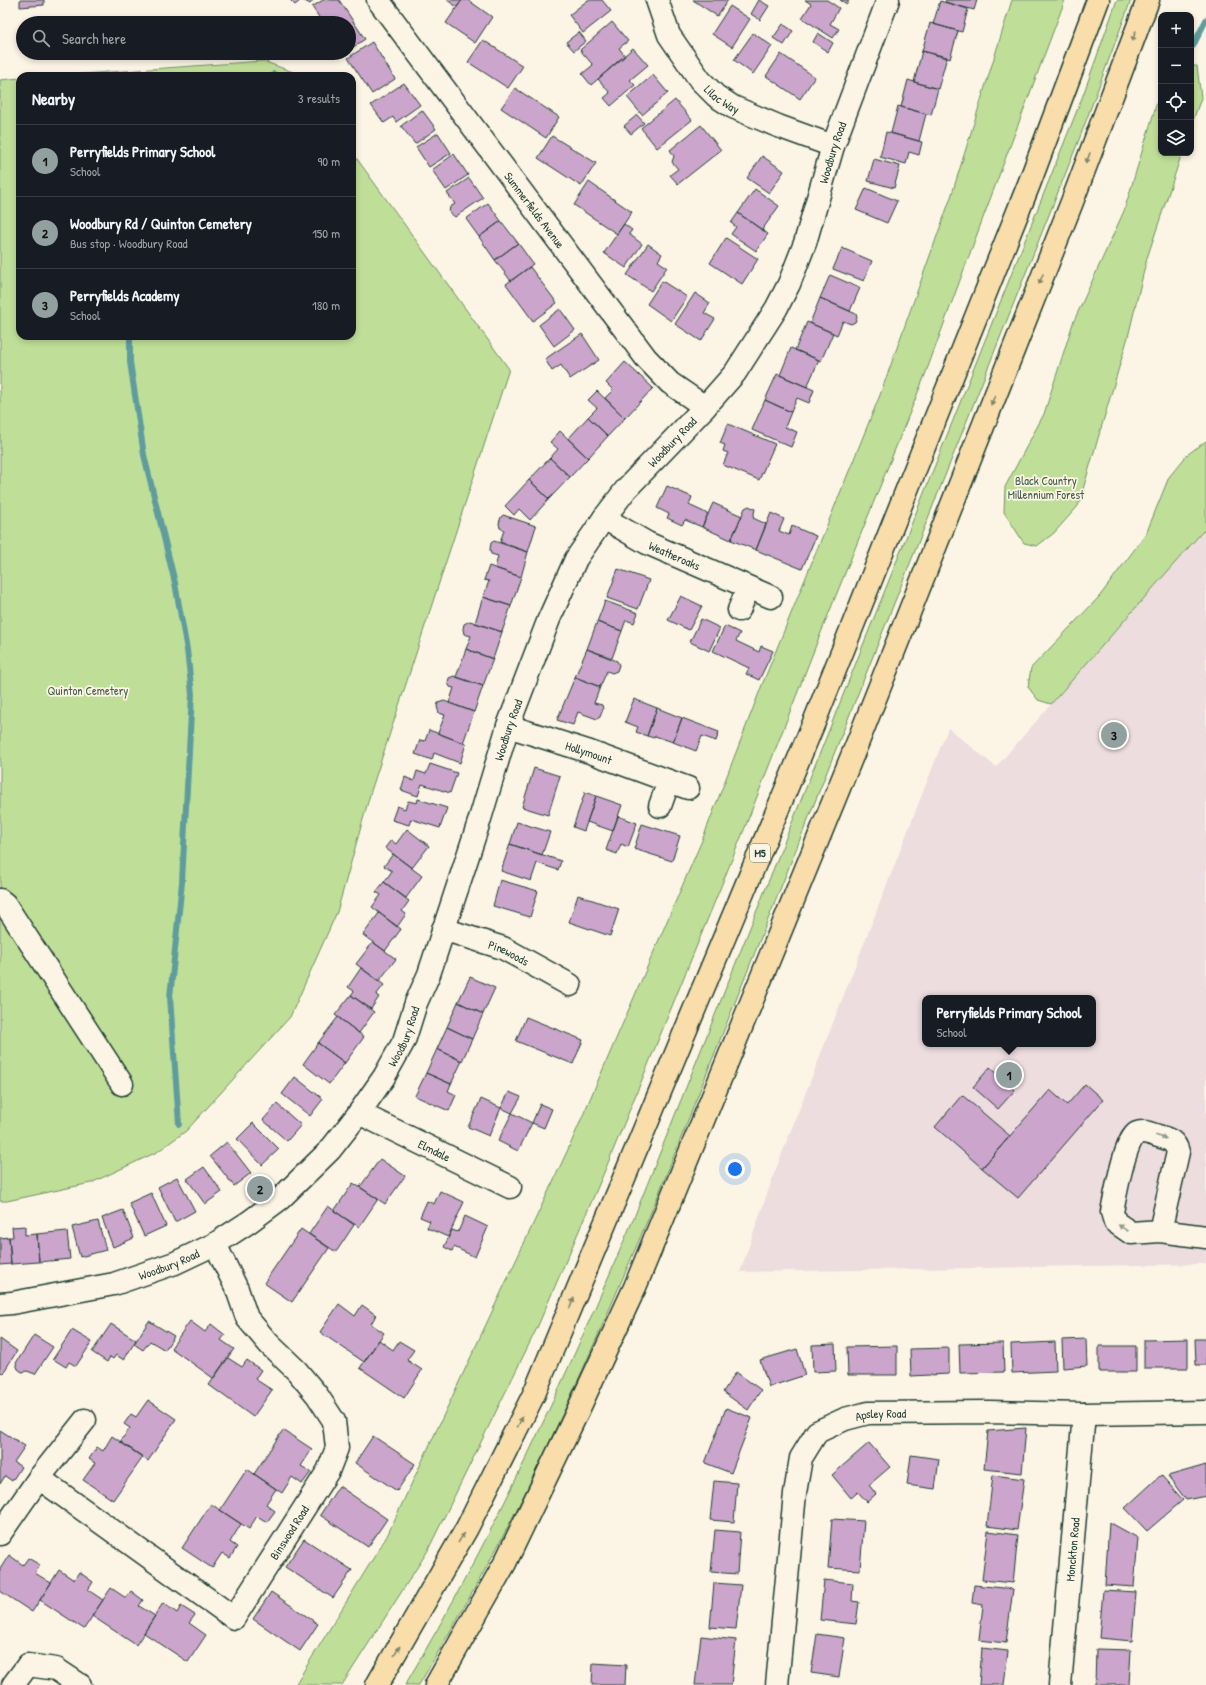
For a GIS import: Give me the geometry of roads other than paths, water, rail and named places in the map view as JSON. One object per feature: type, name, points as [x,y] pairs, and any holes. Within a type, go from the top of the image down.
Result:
[{"type":"highway","name":"M5","points":[[377,1685],[467,1528],[534,1394],[815,720],[1029,184],[1098,0]]},
{"type":"highway","points":[[436,1685],[505,1563],[635,1287],[865,724],[1072,202],[1148,0]]},
{"type":"street","name":"Summerfields Avenue","points":[[378,0],[646,358],[670,383],[705,407]]},
{"type":"street","name":"Lilac Way","points":[[657,0],[669,35],[700,80],[716,96],[733,107],[778,126],[833,146]]},
{"type":"street","name":"Woodbury Road","points":[[0,1304],[114,1284],[175,1263],[215,1244],[249,1222],[280,1199],[330,1150],[359,1113],[384,1077],[404,1041],[416,1003],[429,974],[479,822],[508,726],[548,619],[576,559],[627,488],[705,407],[735,373],[776,309],[789,284],[805,243],[833,146],[888,0]]},
{"type":"street","name":"Weatheroaks","points":[[604,518],[647,543],[771,597]]},
{"type":"street","points":[[739,610],[748,588]]},
{"type":"street","name":"Hollymount","points":[[508,726],[590,752],[678,784],[660,806]]},
{"type":"street","points":[[0,900],[5,904],[122,1084]]},
{"type":"street","name":"Pinewoods","points":[[443,929],[503,948],[570,985]]},
{"type":"street","name":"Elmdale","points":[[359,1113],[510,1187]]},
{"type":"street","points":[[1160,1231],[1206,1236]]},
{"type":"street","name":"Binswood Road","points":[[39,1478],[234,1618],[328,1471],[337,1448],[334,1421],[317,1395],[297,1371],[268,1344],[247,1318],[237,1289],[215,1244]]},
{"type":"street","name":"Apsley Road","points":[[777,1685],[795,1493],[801,1458],[817,1432],[845,1419],[868,1413],[989,1412],[1084,1414],[1206,1412]]},
{"type":"street","name":"Monckton Road","points":[[1060,1685],[1084,1414]]},
{"type":"street","points":[[0,1534],[39,1478],[85,1420]]},
{"type":"street","points":[[13,1685],[28,1665],[56,1669],[80,1685]]},
{"type":"waterway","points":[[1194,44],[1206,20]]},
{"type":"waterway","points":[[130,340],[130,362],[144,455],[175,583],[187,650],[192,694],[182,882],[170,997],[179,1124]]},
{"type":"place","name":"Perryfields Academy","points":[[1114,735]]},
{"type":"place","name":"Perryfields Primary School","points":[[1009,1075]]},
{"type":"place","name":"Woodbury Rd / Quinton Cemetery","points":[[260,1189]]},
{"type":"park label","name":"Black Country Millennium Forest","points":[[1046,487]]},
{"type":"park label","name":"Quinton Cemetery","points":[[88,690]]}]
